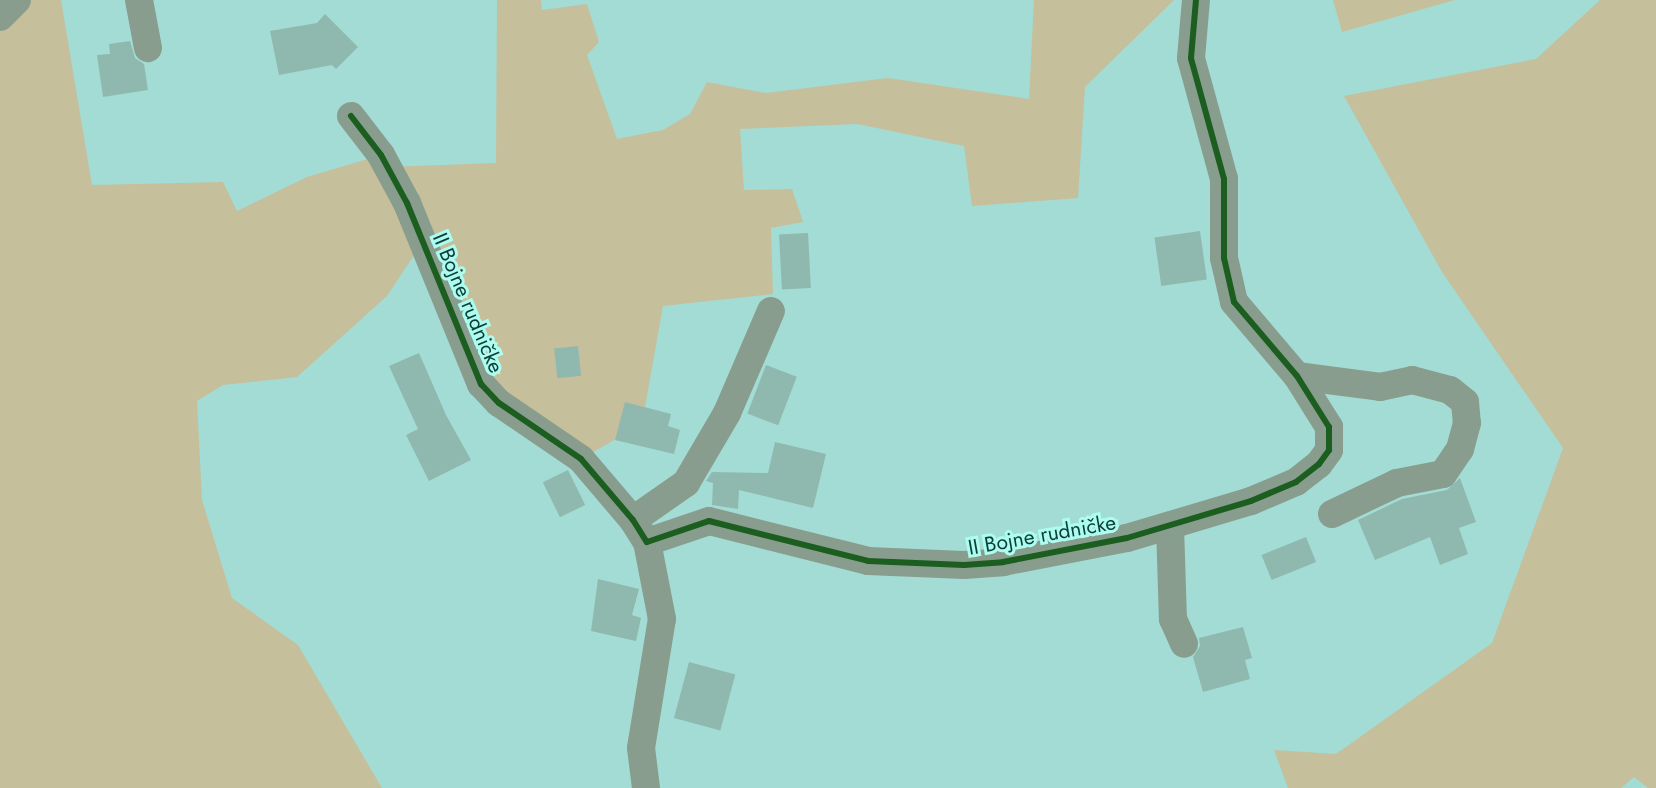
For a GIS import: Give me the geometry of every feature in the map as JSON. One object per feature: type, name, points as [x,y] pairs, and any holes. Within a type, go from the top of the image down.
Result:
[{"type":"street","points":[[0,17],[17,0]]},
{"type":"street","points":[[139,0],[148,48]]},
{"type":"street","name":"II Bojne rudničke","points":[[640,531],[709,521],[868,561],[964,565],[1003,562],[1170,526],[1251,501],[1296,482],[1319,464],[1329,450],[1329,427],[1297,376],[1234,302],[1224,258],[1224,179],[1191,58],[1196,0]]},
{"type":"street","name":"II Bojne rudničke","points":[[351,116],[381,155],[407,203],[481,384],[499,403],[581,459],[640,531],[662,619],[641,748],[646,788]]},
{"type":"street","points":[[640,531],[686,483],[727,413],[771,311]]},
{"type":"street","points":[[1297,376],[1380,387],[1412,380],[1423,381],[1450,390],[1465,402],[1467,423],[1460,449],[1443,474],[1397,483],[1332,514]]},
{"type":"street","points":[[1170,526],[1173,619],[1184,644]]},
{"type":"shaded area","points":[[17,0],[61,0],[92,185],[223,182],[237,211],[307,177],[381,155],[387,167],[496,163],[497,0],[541,0],[542,10],[587,4],[599,42],[587,55],[617,139],[663,130],[690,114],[707,82],[766,93],[888,78],[1029,99],[1034,0],[1174,0],[1085,87],[1078,198],[972,206],[964,146],[857,124],[740,129],[744,190],[792,189],[803,222],[771,228],[773,294],[663,306],[642,424],[581,459],[499,403],[424,240],[387,296],[297,377],[223,385],[197,401],[202,500],[232,598],[298,645],[382,788],[0,788],[0,17]]},
{"type":"shaded area","points":[[1333,0],[1455,0],[1342,32]]},
{"type":"shaded area","points":[[1600,0],[1656,0],[1656,788],[1648,788],[1634,777],[1621,788],[1288,788],[1274,750],[1336,754],[1492,643],[1563,448],[1442,272],[1344,96],[1536,59]]},
{"type":"building","points":[[325,14],[358,47],[336,69],[332,65],[279,75],[270,31],[317,23]]},
{"type":"building","points":[[130,41],[135,58],[144,64],[148,90],[103,97],[97,55],[110,54],[109,44]]},
{"type":"building","points":[[1200,231],[1207,280],[1161,286],[1154,237]]},
{"type":"building","points":[[808,233],[811,288],[782,289],[779,235]]},
{"type":"building","points":[[578,346],[581,376],[557,378],[554,349]]},
{"type":"building","points":[[419,353],[446,415],[471,460],[429,481],[406,435],[418,429],[389,366]]},
{"type":"building","points":[[766,365],[797,377],[778,425],[747,414]]},
{"type":"building","points":[[625,402],[671,414],[668,426],[680,430],[674,454],[615,440]]},
{"type":"building","points":[[775,442],[826,454],[813,508],[739,490],[738,509],[712,505],[713,483],[706,481],[712,472],[768,473]]},
{"type":"building","points":[[568,470],[585,505],[560,517],[543,482]]},
{"type":"building","points":[[1460,478],[1476,522],[1459,528],[1468,554],[1440,565],[1430,537],[1375,560],[1358,520],[1402,499],[1447,490]]},
{"type":"building","points":[[1306,537],[1316,562],[1272,580],[1261,555]]},
{"type":"building","points":[[598,579],[639,589],[632,615],[641,618],[636,641],[591,631]]},
{"type":"building","points":[[1243,627],[1252,658],[1245,660],[1250,679],[1203,692],[1193,657],[1200,646],[1199,638]]},
{"type":"building","points":[[689,662],[735,674],[720,730],[674,718]]},
{"type":"cycle path","points":[[351,116],[381,155],[407,203],[481,384],[499,403],[581,459],[633,520],[647,542],[709,521],[868,561],[964,565],[1003,562],[1127,538],[1251,501],[1296,482],[1319,464],[1329,450],[1329,427],[1297,376],[1234,302],[1224,258],[1224,179],[1191,58],[1196,0]]}]
